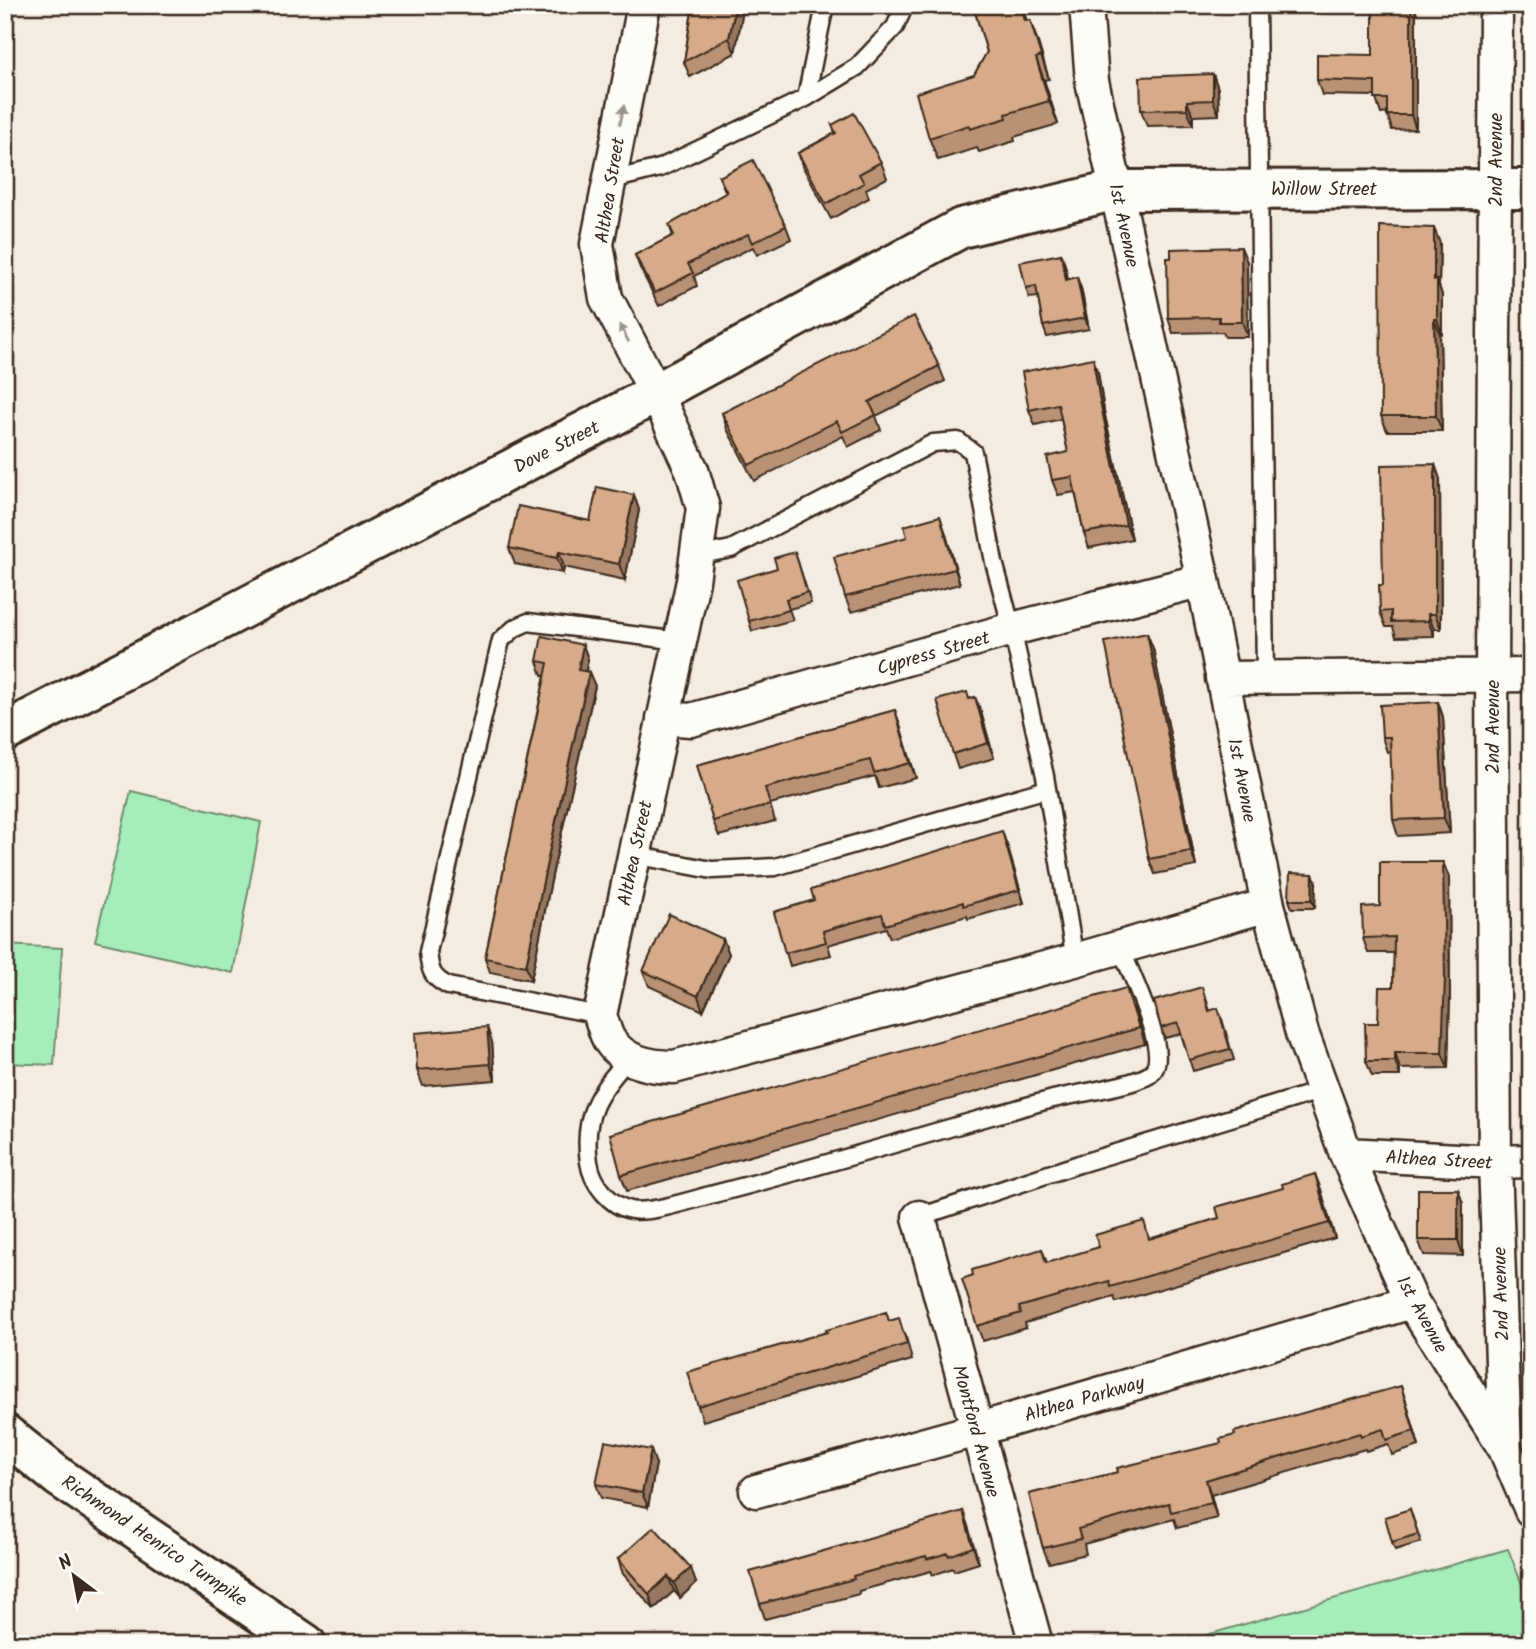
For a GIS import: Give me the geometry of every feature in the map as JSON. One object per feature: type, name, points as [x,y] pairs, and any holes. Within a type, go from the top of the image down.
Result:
[{"type":"street","name":"Althea Street","points":[[600,1015],[680,641],[703,508],[692,470],[656,393],[606,298],[597,244],[644,5]]},
{"type":"street","name":"1st Avenue","points":[[1086,5],[1092,81],[1203,580],[1268,905],[1302,1033],[1346,1154],[1412,1302],[1505,1449],[1531,1510]]},
{"type":"street","name":"2nd Avenue","points":[[1496,5],[1513,188],[1492,675],[1495,1162],[1505,1449]]},
{"type":"street","name":"Willow Street","points":[[1117,190],[1513,188]]},
{"type":"street","name":"Dove Street","points":[[5,732],[656,393],[961,228],[1117,190]]},
{"type":"street","name":"Cypress Street","points":[[663,718],[691,720],[1012,629],[1203,580]]},
{"type":"street","points":[[1222,678],[1531,675]]},
{"type":"street","points":[[600,1015],[610,1042],[629,1058],[653,1067],[674,1067],[1075,960],[1268,905]]},
{"type":"street","name":"Althea Street","points":[[1346,1154],[1495,1162],[1531,1161]]},
{"type":"street","name":"Montford Avenue","points":[[919,1217],[1036,1644]]},
{"type":"street","name":"Althea Parkway","points":[[755,1491],[976,1430],[1412,1302]]},
{"type":"street","name":"Richmond Henrico Turnpike","points":[[5,1434],[59,1477],[306,1644]]},
{"type":"lane","points":[[806,98],[825,5]]},
{"type":"lane","points":[[608,181],[660,169],[806,98],[857,67],[895,27],[905,5]]},
{"type":"lane","points":[[1257,5],[1265,677]]},
{"type":"lane","points":[[696,556],[731,549],[933,443],[958,441],[973,452],[994,562],[1012,629],[1047,789],[1075,960]]},
{"type":"lane","points":[[600,1015],[448,986],[436,980],[429,966],[428,952],[501,640],[515,628],[528,622],[680,641]]},
{"type":"lane","points":[[634,855],[712,870],[775,867],[1047,789]]},
{"type":"lane","points":[[629,1058],[603,1087],[590,1117],[587,1145],[590,1171],[603,1193],[619,1208],[635,1211],[750,1185],[1046,1101],[1119,1085],[1150,1075],[1157,1064],[1156,1044],[1149,1015],[1120,947]]},
{"type":"lane","points":[[919,1217],[1079,1164],[1323,1090]]},
{"type":"green space","points":[[131,791],[261,822],[233,973],[95,941]]},
{"type":"green space","points":[[5,945],[62,948],[54,1065],[5,1063]]},
{"type":"green space","points":[[1508,1549],[1531,1607],[1531,1644],[1175,1644]]},
{"type":"building","points":[[693,5],[736,5],[729,38],[684,62]]},
{"type":"building","points":[[973,5],[1020,5],[1025,21],[1030,20],[1041,56],[1036,58],[1049,101],[1006,114],[1007,118],[970,129],[969,125],[929,138],[916,93],[974,75],[987,52]]},
{"type":"building","points":[[1373,5],[1411,5],[1411,115],[1387,115],[1387,99],[1375,99],[1375,82],[1317,80],[1317,54],[1373,55]]},
{"type":"building","points":[[1213,74],[1213,100],[1187,101],[1187,109],[1141,110],[1140,77]]},
{"type":"building","points":[[854,113],[881,162],[859,174],[864,183],[826,204],[798,153],[836,133],[832,125]]},
{"type":"building","points":[[753,160],[786,226],[752,243],[748,234],[688,264],[693,273],[655,293],[635,255],[674,235],[669,225],[727,192],[719,177]]},
{"type":"building","points":[[1380,226],[1434,228],[1434,280],[1437,280],[1437,319],[1434,319],[1436,416],[1381,416]]},
{"type":"building","points":[[1241,247],[1242,322],[1219,322],[1219,317],[1168,318],[1167,258],[1171,258],[1171,249]]},
{"type":"building","points":[[1061,254],[1066,280],[1077,277],[1085,318],[1043,326],[1036,286],[1026,288],[1020,262]]},
{"type":"building","points":[[914,316],[939,366],[869,402],[876,415],[842,432],[837,421],[749,465],[722,413]]},
{"type":"building","points":[[1093,358],[1126,525],[1084,533],[1072,477],[1052,480],[1047,457],[1068,452],[1058,404],[1029,410],[1022,372]]},
{"type":"building","points":[[1435,464],[1435,614],[1428,614],[1428,621],[1391,622],[1391,611],[1380,612],[1379,585],[1383,585],[1381,465]]},
{"type":"building","points":[[597,487],[634,495],[619,564],[559,552],[557,558],[509,548],[518,506],[590,521]]},
{"type":"building","points":[[940,516],[955,569],[845,597],[834,557],[907,537],[904,526]]},
{"type":"building","points":[[795,552],[807,592],[786,599],[789,610],[749,621],[737,580],[777,568],[774,558]]},
{"type":"building","points":[[1147,633],[1191,851],[1149,859],[1105,642]]},
{"type":"building","points":[[542,636],[583,645],[578,670],[589,672],[526,966],[485,958],[548,663],[537,661]]},
{"type":"building","points":[[967,692],[969,699],[975,697],[988,743],[953,754],[937,700]]},
{"type":"building","points":[[1438,702],[1444,818],[1393,820],[1390,737],[1382,737],[1380,705]]},
{"type":"building","points":[[895,710],[910,763],[874,773],[870,760],[765,788],[770,805],[713,821],[697,765]]},
{"type":"building","points":[[1002,831],[1019,890],[963,906],[963,902],[885,925],[882,914],[823,931],[826,942],[785,953],[774,912],[814,900],[811,890]]},
{"type":"building","points":[[1380,862],[1443,862],[1445,978],[1442,1053],[1395,1053],[1395,1061],[1366,1061],[1365,1023],[1378,1023],[1379,987],[1393,987],[1394,937],[1363,938],[1362,907],[1380,906]]},
{"type":"building","points":[[1290,873],[1313,874],[1312,900],[1289,900]]},
{"type":"building","points":[[669,914],[723,939],[698,996],[643,971]]},
{"type":"building","points":[[1202,987],[1209,1011],[1218,1008],[1230,1049],[1189,1060],[1178,1023],[1161,1028],[1154,1001]]},
{"type":"building","points":[[1126,988],[1139,1028],[621,1175],[610,1134]]},
{"type":"building","points":[[487,1027],[490,1064],[417,1070],[415,1033]]},
{"type":"building","points":[[5,1150],[11,1151],[10,1180],[5,1180]]},
{"type":"building","points":[[1315,1174],[1329,1223],[1110,1287],[1109,1281],[1019,1307],[1021,1313],[977,1326],[962,1279],[973,1275],[972,1270],[1042,1249],[1046,1263],[1099,1247],[1095,1235],[1144,1221],[1149,1239],[1219,1218],[1216,1207],[1283,1188],[1282,1184]]},
{"type":"building","points":[[1418,1189],[1458,1189],[1458,1240],[1418,1240]]},
{"type":"building","points":[[886,1312],[889,1321],[899,1318],[907,1344],[698,1406],[687,1372],[827,1332],[826,1330]]},
{"type":"building","points":[[1401,1386],[1414,1431],[1386,1440],[1383,1429],[1361,1436],[1360,1433],[1206,1480],[1212,1503],[1171,1512],[1169,1503],[1078,1529],[1081,1539],[1043,1548],[1029,1494],[1118,1472],[1117,1468],[1221,1443],[1220,1439],[1235,1435],[1234,1432]]},
{"type":"building","points":[[605,1441],[651,1450],[642,1493],[596,1484]]},
{"type":"building","points":[[1410,1509],[1418,1534],[1392,1542],[1385,1517]]},
{"type":"building","points":[[963,1511],[973,1547],[949,1556],[948,1553],[927,1559],[926,1556],[760,1604],[750,1572]]},
{"type":"building","points":[[654,1527],[691,1568],[674,1583],[668,1576],[649,1594],[618,1559]]}]
